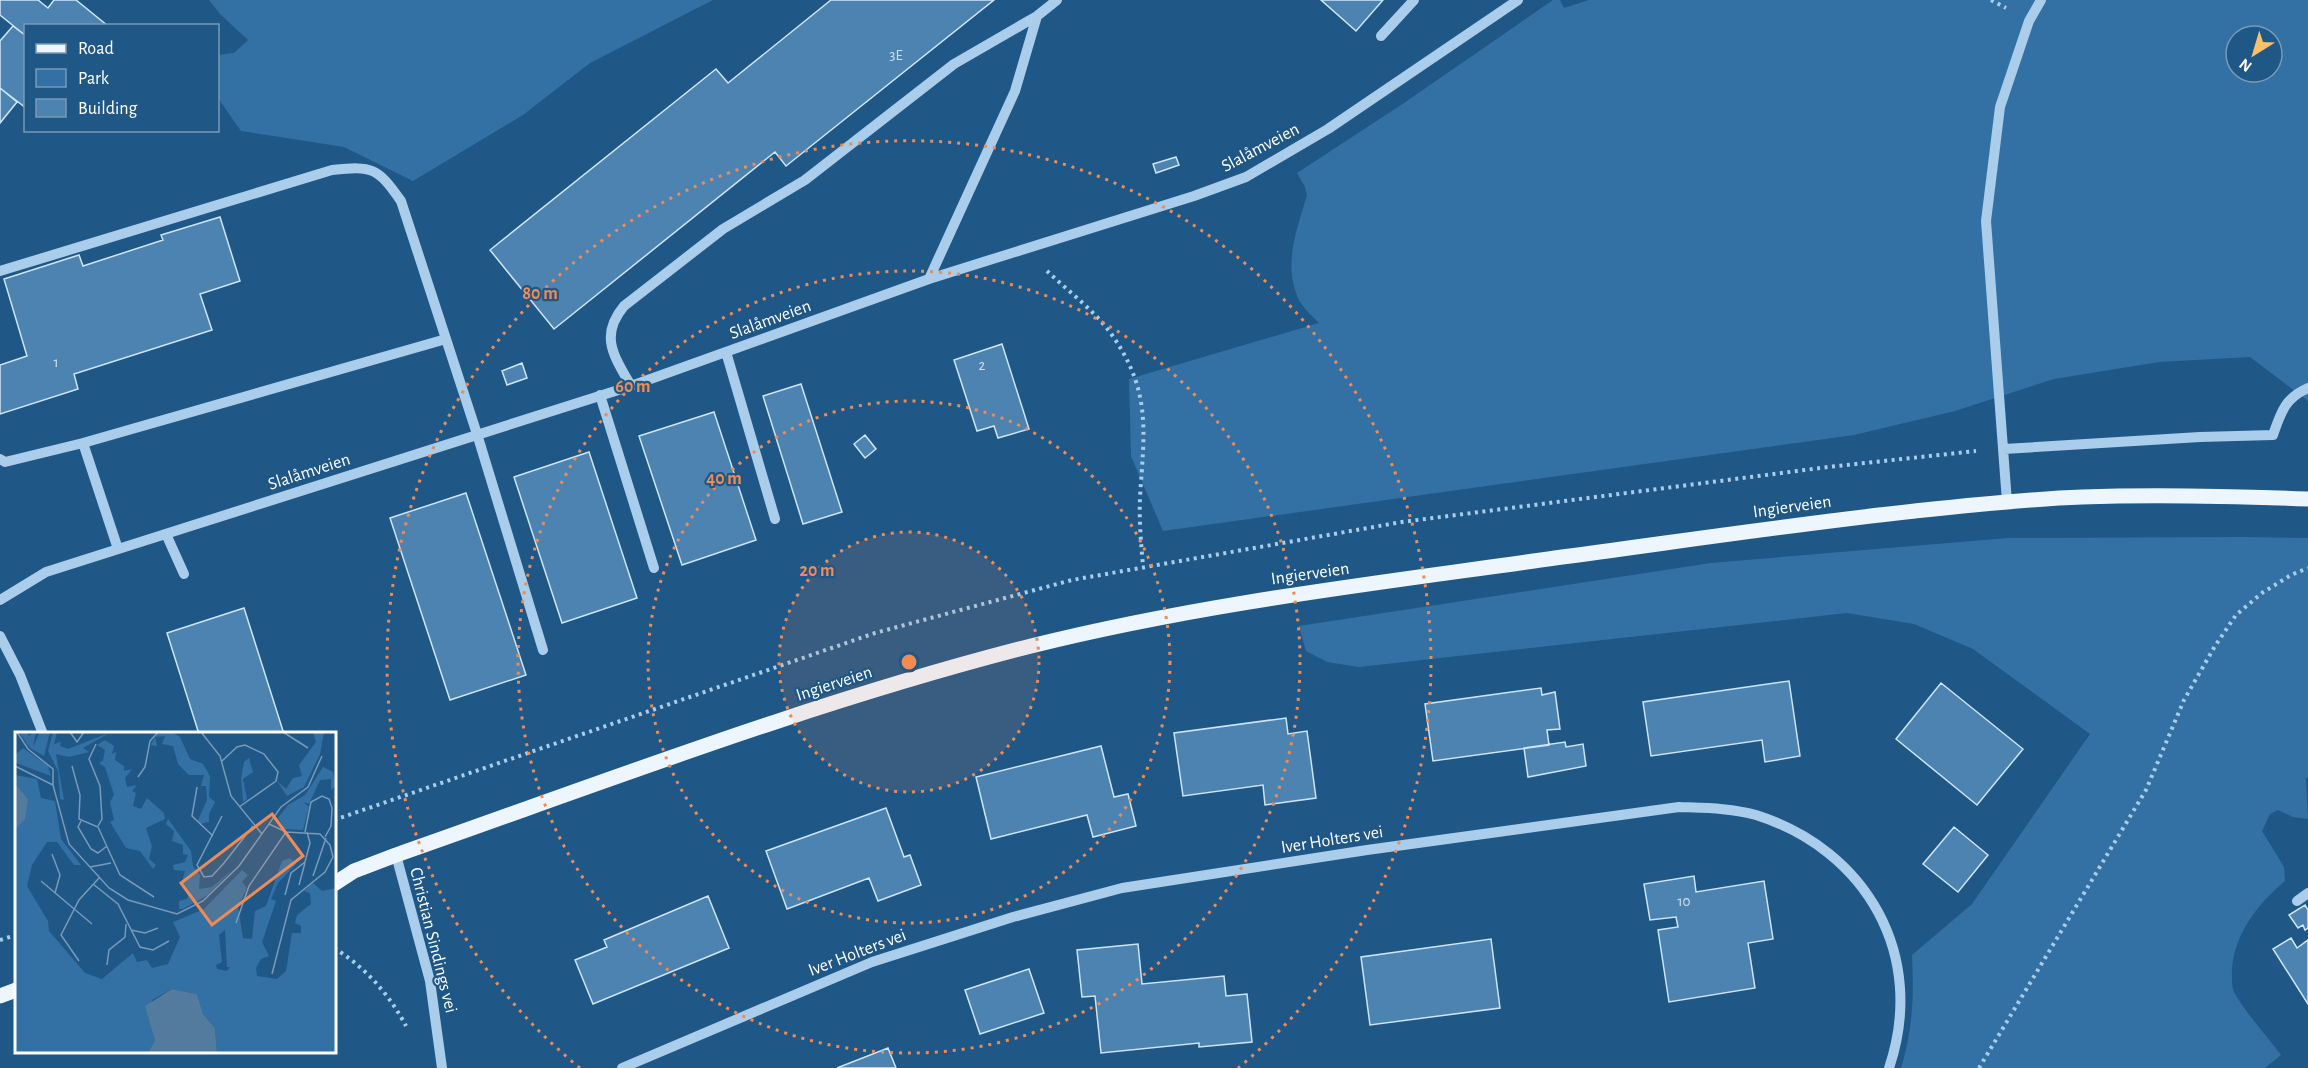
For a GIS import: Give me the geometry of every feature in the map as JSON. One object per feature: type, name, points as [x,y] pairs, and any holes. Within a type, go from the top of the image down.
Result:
[{"type":"main road","name":"Ingierveien","points":[[336,883],[354,871],[396,855],[900,682],[1032,646],[1154,618],[1285,596],[1800,524],[2007,502],[2081,497],[2162,496],[2308,499]]},
{"type":"main road","name":"Ingierveien","points":[[336,872],[354,871]]},
{"type":"main road","points":[[0,996],[15,990]]},
{"type":"street","points":[[631,386],[613,355],[610,335],[613,319],[624,306],[723,229],[805,180],[954,64],[1037,16],[1057,0]]},
{"type":"street","points":[[1381,36],[1414,0]]},
{"type":"street","name":"Slalåmveien","points":[[0,600],[46,572],[631,386],[929,279],[1194,196],[1246,177],[1328,129],[1518,0]]},
{"type":"street","points":[[2007,502],[1986,221],[2000,107],[2029,21],[2041,0]]},
{"type":"street","points":[[929,279],[1015,91],[1037,16]]},
{"type":"street","points":[[0,271],[332,170],[364,167],[385,178],[401,201],[477,434],[543,650]]},
{"type":"street","points":[[0,459],[5,462],[82,443],[446,339]]},
{"type":"street","points":[[726,352],[775,519]]},
{"type":"street","points":[[2004,449],[2272,435],[2282,410],[2295,394],[2308,388]]},
{"type":"street","points":[[600,395],[654,568]]},
{"type":"street","points":[[82,443],[118,549]]},
{"type":"street","points":[[166,534],[184,574]]},
{"type":"street","points":[[0,636],[20,675],[42,732]]},
{"type":"street","name":"Iver Holters vei","points":[[622,1068],[872,962],[1013,917],[1122,888],[1367,850],[1679,807],[1720,808],[1755,815],[1788,827],[1817,845],[1863,885],[1876,905],[1889,933],[1900,986],[1901,1014],[1898,1038],[1889,1068]]},
{"type":"street","name":"Christian Sindings vei","points":[[396,855],[430,981],[442,1068]]},
{"type":"street","points":[[2297,901],[2308,892]]},
{"type":"path","points":[[1024,249],[1099,320],[1125,354],[1134,373],[1142,399],[1145,425],[1140,500],[1143,566]]},
{"type":"path","points":[[1979,1068],[2146,790],[2184,700],[2215,646],[2236,615],[2262,593],[2291,575],[2308,568]]},
{"type":"path","points":[[0,940],[15,935]]},
{"type":"path","points":[[336,949],[348,956],[384,991],[407,1026]]},
{"type":"green space","points":[[209,0],[713,0],[590,63],[523,115],[413,181],[344,147],[241,131],[219,99],[219,55],[234,53],[248,40],[220,14]]},
{"type":"green space","points":[[1553,0],[1560,0],[1564,8],[1589,0],[2308,0],[2308,401],[2250,357],[2159,362],[2054,379],[1955,411],[1854,435],[1163,531],[1131,456],[1129,379],[1319,323],[1298,298],[1292,272],[1293,246],[1307,195],[1297,173],[1401,105]]},
{"type":"green space","points":[[2008,538],[2308,538],[2308,777],[2306,779],[2308,819],[2293,817],[2278,810],[2270,814],[2262,831],[2284,867],[2285,881],[2264,901],[2247,924],[2235,950],[2233,964],[2234,992],[2281,1055],[2265,1068],[1901,1068],[1912,1012],[1912,955],[1972,904],[2090,734],[1973,649],[1914,624],[1847,613],[1359,667],[1327,662],[1306,651],[1299,626],[1711,563]]},
{"type":"building","points":[[0,0],[38,0],[48,8],[54,0],[76,0],[106,24],[24,24],[24,34],[0,15]]},
{"type":"building","points":[[831,0],[994,0],[786,166],[775,152],[554,329],[490,250],[716,69],[728,83]]},
{"type":"building","points":[[1321,0],[1383,0],[1356,31]]},
{"type":"building","points":[[13,26],[24,34],[24,106],[0,88],[0,41]]},
{"type":"building","points":[[0,88],[17,102],[0,123]]},
{"type":"building","points":[[1176,157],[1179,165],[1156,173],[1153,164]]},
{"type":"building","points":[[220,217],[240,281],[200,294],[212,330],[74,374],[78,389],[0,414],[0,365],[27,356],[4,279],[79,255],[83,266],[163,240],[161,235]]},
{"type":"building","points":[[1002,344],[1029,429],[998,438],[994,426],[977,431],[954,360]]},
{"type":"building","points":[[522,363],[527,378],[507,385],[502,371]]},
{"type":"building","points":[[801,384],[842,512],[803,524],[763,396]]},
{"type":"building","points":[[714,412],[756,540],[682,565],[639,436]]},
{"type":"building","points":[[865,435],[876,449],[865,458],[854,444]]},
{"type":"building","points":[[589,452],[637,598],[562,623],[514,477]]},
{"type":"building","points":[[466,493],[526,675],[450,700],[390,518]]},
{"type":"building","points":[[244,608],[283,732],[198,732],[167,633]]},
{"type":"building","points":[[1789,681],[1800,756],[1765,762],[1762,740],[1651,756],[1643,702]]},
{"type":"building","points":[[1941,683],[2023,749],[1977,805],[1896,739]]},
{"type":"building","points":[[1541,688],[1542,695],[1555,692],[1560,729],[1547,730],[1549,745],[1433,761],[1425,704]]},
{"type":"building","points":[[1286,718],[1288,734],[1307,731],[1316,798],[1265,805],[1263,785],[1183,796],[1174,733]]},
{"type":"building","points":[[1565,742],[1566,747],[1583,744],[1586,766],[1528,777],[1524,748]]},
{"type":"building","points":[[1101,746],[1114,797],[1128,794],[1136,826],[1093,837],[1087,815],[991,839],[976,777]]},
{"type":"building","points":[[886,808],[904,857],[910,855],[921,885],[878,901],[869,878],[787,909],[766,851]]},
{"type":"building","points":[[1954,827],[1988,855],[1958,892],[1923,864]]},
{"type":"building","points":[[1694,876],[1696,892],[1764,881],[1773,939],[1748,943],[1755,988],[1669,1002],[1658,930],[1678,927],[1676,917],[1650,920],[1644,884]]},
{"type":"building","points":[[708,896],[729,948],[593,1004],[575,960],[607,947],[604,940]]},
{"type":"building","points":[[2305,905],[2308,910],[2308,928],[2305,930],[2303,925],[2298,928],[2289,915]]},
{"type":"building","points":[[2291,938],[2297,948],[2308,940],[2308,1004],[2273,949]]},
{"type":"building","points":[[1491,939],[1500,1008],[1370,1025],[1361,957]]},
{"type":"building","points":[[1138,944],[1142,984],[1224,976],[1226,996],[1247,994],[1252,1042],[1199,1047],[1199,1043],[1101,1053],[1095,996],[1082,997],[1077,950]]},
{"type":"building","points":[[1029,969],[1044,1013],[980,1034],[965,990]]},
{"type":"building","points":[[888,1048],[896,1068],[837,1068]]}]
